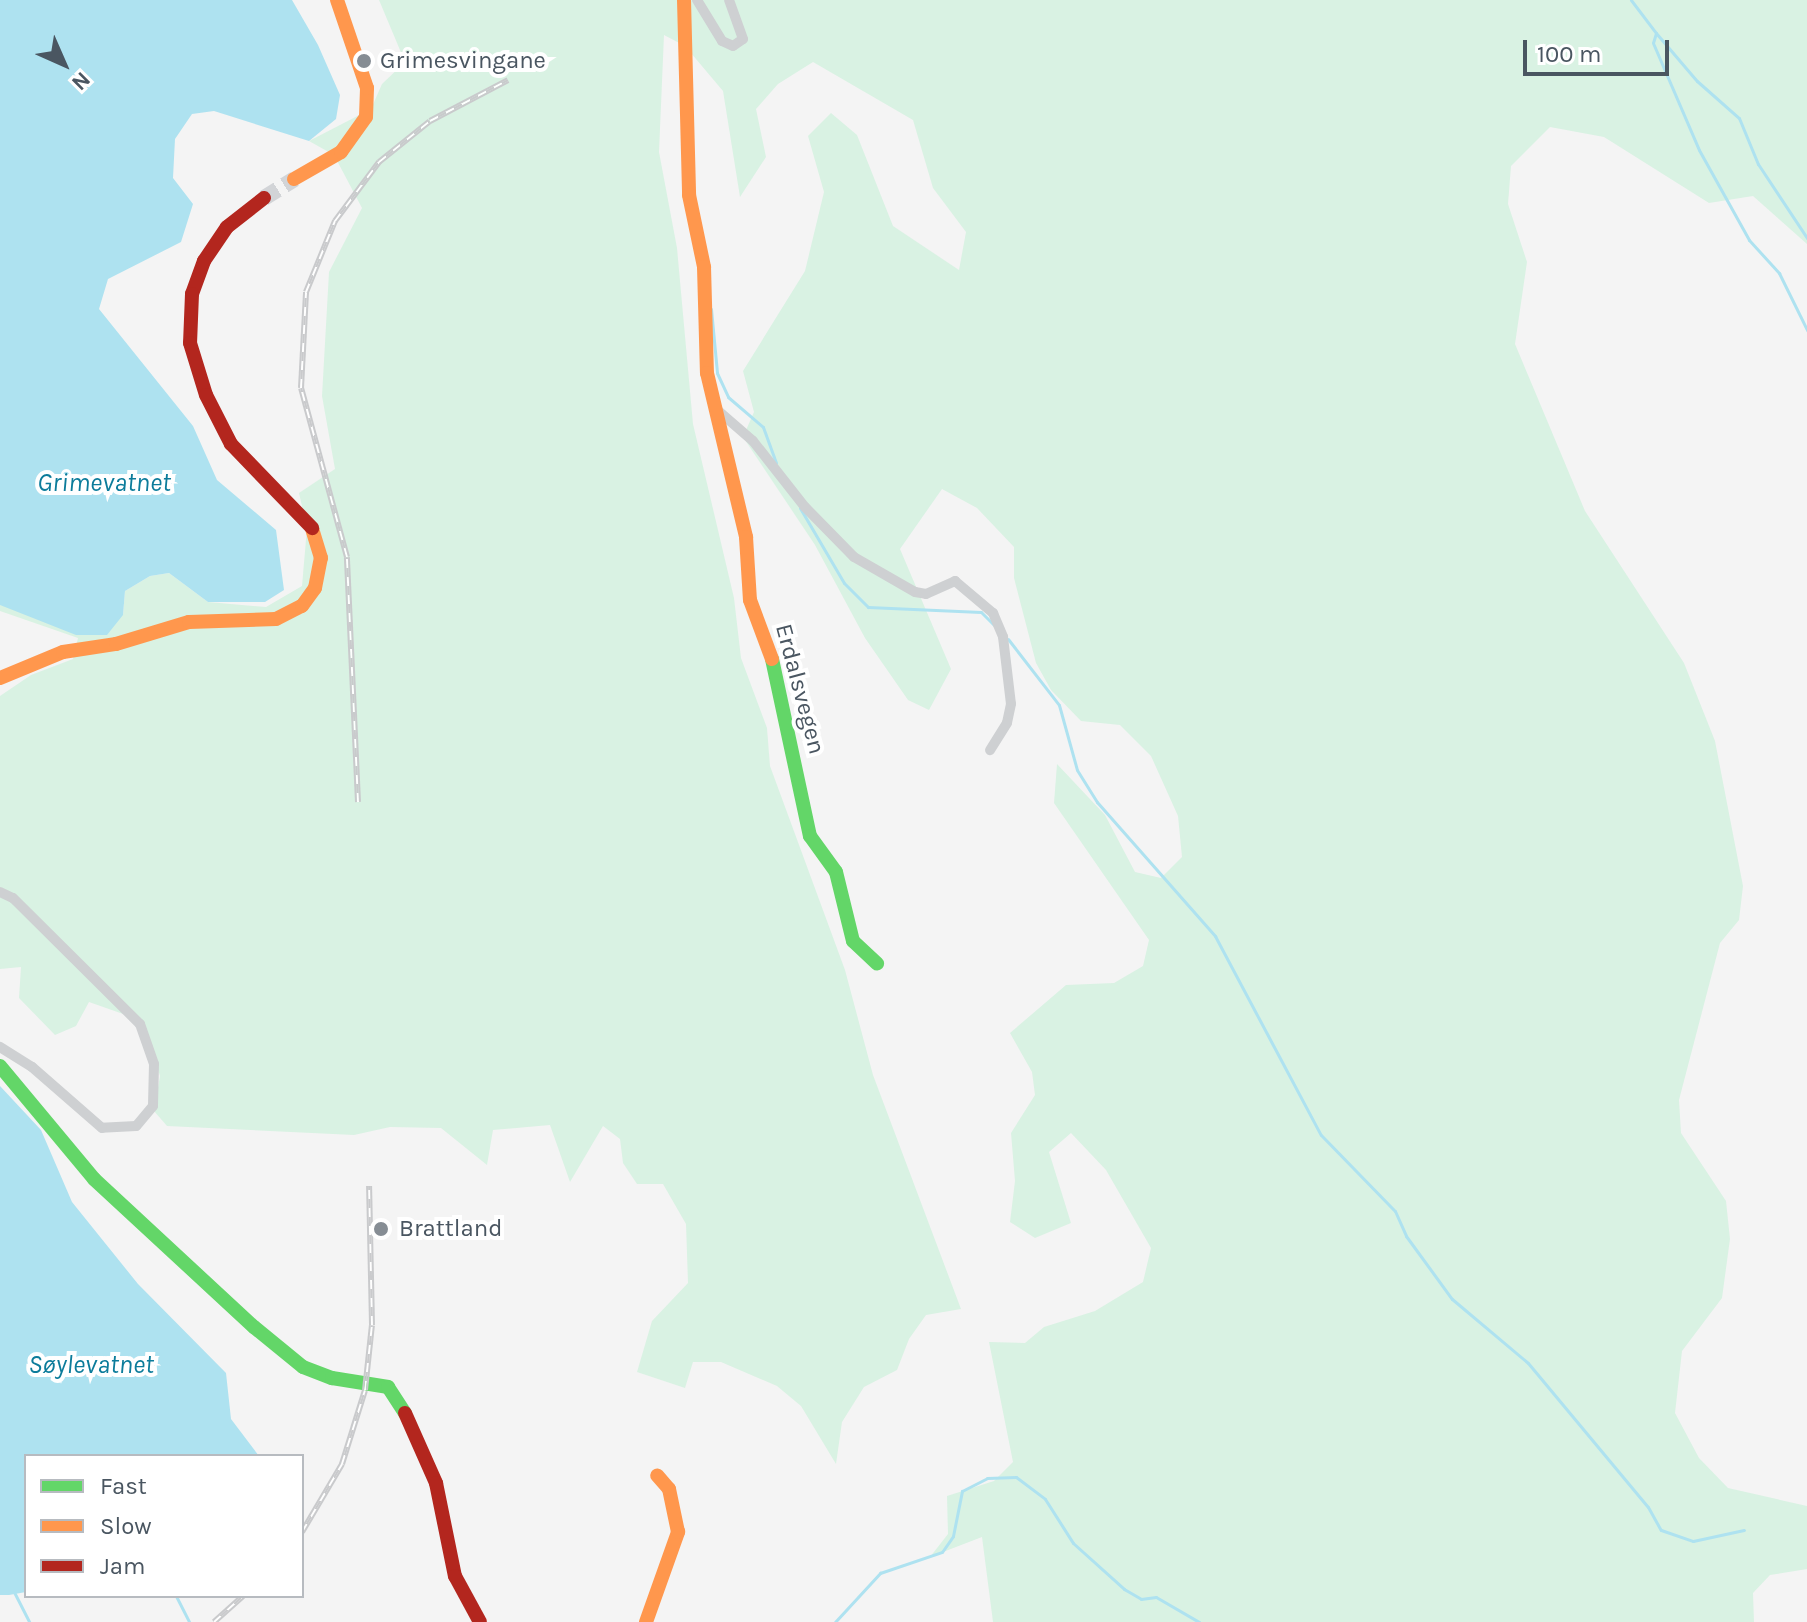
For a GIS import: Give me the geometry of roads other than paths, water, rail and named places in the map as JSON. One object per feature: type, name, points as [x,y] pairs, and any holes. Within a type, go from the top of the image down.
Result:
[{"type":"street","points":[[294,179],[350,143],[368,108],[365,79],[337,0]]},
{"type":"street","name":"Erdalsvegen","points":[[684,0],[692,135],[689,195],[704,267],[713,408],[746,537],[750,600],[777,674],[810,836],[836,872],[853,941],[877,963]]},
{"type":"street","points":[[697,0],[722,41],[733,46],[743,39],[729,0]]},
{"type":"street","points":[[0,678],[50,656],[116,644],[189,622],[276,619],[302,606],[315,588],[321,558],[315,533],[231,444],[206,395],[190,343],[192,294],[204,261],[235,219],[264,198]]},
{"type":"street","points":[[713,408],[753,441],[805,507],[854,557],[915,592],[926,594],[955,581],[993,613],[1003,637],[1011,704],[1007,723],[990,750]]},
{"type":"street","points":[[0,892],[13,898],[140,1024],[154,1064],[148,1116],[136,1126],[102,1128],[32,1067],[0,1047]]},
{"type":"street","points":[[0,1066],[94,1179],[254,1327],[303,1367],[332,1378],[388,1387],[399,1399],[436,1483],[455,1576],[480,1622]]},
{"type":"street","points":[[646,1622],[678,1532],[669,1489],[657,1475]]},
{"type":"water","name":"Grimevatnet","points":[[0,0],[292,0],[318,45],[340,95],[336,119],[309,141],[214,111],[192,114],[175,139],[173,178],[193,204],[181,242],[108,279],[99,309],[193,426],[217,480],[276,530],[284,590],[265,602],[208,602],[169,573],[150,576],[125,591],[123,615],[107,635],[76,635],[0,605]]},
{"type":"water","name":"Søylevatnet","points":[[0,1086],[41,1130],[72,1202],[138,1284],[226,1373],[231,1419],[257,1454],[24,1454],[24,1592],[0,1595]]},
{"type":"waterway","points":[[1631,0],[1656,33],[1653,43],[1699,150],[1749,240],[1779,273],[1807,330]]},
{"type":"waterway","points":[[1656,33],[1697,81],[1739,118],[1758,164],[1807,238]]},
{"type":"waterway","points":[[711,309],[717,373],[728,397],[763,427],[776,463]]},
{"type":"waterway","points":[[800,508],[844,583],[868,607],[981,612],[994,625]]},
{"type":"waterway","points":[[1008,639],[1059,705],[1077,770],[1097,802],[1215,936],[1321,1135],[1395,1211],[1406,1236],[1452,1299],[1528,1363],[1648,1507],[1661,1530],[1693,1541],[1744,1530]]},
{"type":"waterway","points":[[835,1622],[880,1573],[942,1552],[953,1536],[962,1491],[987,1478],[1016,1477],[1045,1499],[1073,1543],[1124,1589],[1141,1599],[1156,1597],[1199,1622]]},
{"type":"waterway","points":[[14,1592],[29,1622]]},
{"type":"waterway","points":[[177,1598],[189,1622]]},
{"type":"tunnel","points":[[264,198],[294,179]]},
{"type":"railway","points":[[358,802],[347,557],[301,388],[306,292],[335,221],[379,162],[430,121],[508,80]]},
{"type":"railway","points":[[304,1529],[342,1464],[365,1390],[372,1325],[369,1186]]},
{"type":"railway","points":[[214,1622],[241,1598]]},
{"type":"place","name":"Grimesvingane","points":[[364,61]]},
{"type":"place","name":"Brattland","points":[[381,1229]]}]
